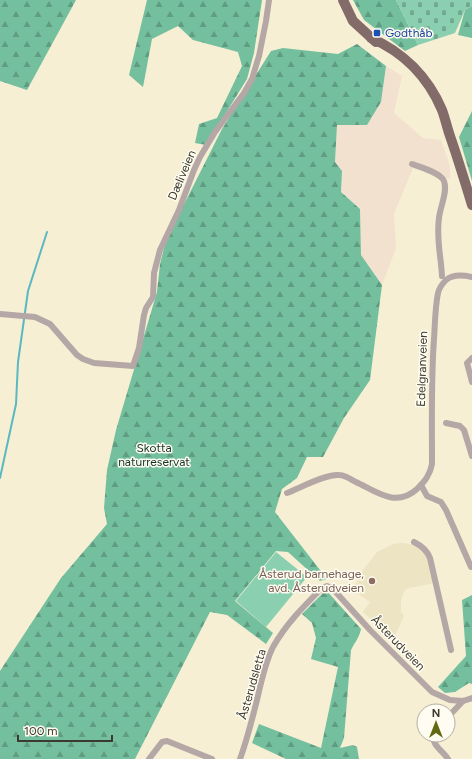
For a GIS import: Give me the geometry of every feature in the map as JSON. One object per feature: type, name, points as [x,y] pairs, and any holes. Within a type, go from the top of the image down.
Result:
[{"type":"main road","points":[[343,0],[353,21],[371,38],[389,47],[422,75],[436,98],[446,121],[472,205]]},
{"type":"street","name":"Dæliveien","points":[[0,314],[35,317],[43,320],[50,324],[77,355],[94,363],[133,366],[140,348],[146,308],[153,297],[154,273],[160,250],[179,210],[200,157],[215,132],[244,93],[252,79],[259,56],[269,0]]},
{"type":"street","points":[[412,164],[440,176],[444,181],[445,189],[439,217],[437,239],[440,252],[442,276]]},
{"type":"street","name":"Edelgranveien","points":[[421,485],[427,479],[431,471],[432,464],[432,364],[439,292],[445,281],[450,277],[465,275],[472,277]]},
{"type":"street","points":[[472,358],[468,363],[472,382]]},
{"type":"street","points":[[446,423],[460,426],[464,430],[472,456]]},
{"type":"street","points":[[287,493],[330,476],[340,475],[393,498],[410,495],[421,485],[427,496],[441,502],[446,510],[472,567]]},
{"type":"street","points":[[414,542],[427,551],[430,558],[451,650]]},
{"type":"street","name":"Åsterudveien","points":[[327,586],[424,685],[440,696],[450,700],[462,701],[472,698]]},
{"type":"street","name":"Åsterudsletta","points":[[240,759],[248,736],[262,679],[272,649],[294,616],[322,588],[327,586]]},
{"type":"street","points":[[456,708],[462,701]]},
{"type":"street","points":[[148,759],[162,742],[167,741],[212,759]]},
{"type":"street","points":[[435,743],[448,759]]},
{"type":"shaded area","points":[[386,66],[402,76],[394,113],[423,138],[441,140],[450,166],[450,179],[413,168],[394,214],[396,248],[382,285],[361,255],[360,209],[341,192],[342,171],[335,162],[337,124],[381,102]]},
{"type":"shaded area","points":[[403,543],[416,545],[426,553],[434,583],[409,588],[404,591],[401,600],[401,612],[404,616],[393,640],[363,612],[370,602],[352,590],[364,569],[377,552],[393,544]]},
{"type":"green space","points":[[0,0],[76,0],[27,90],[0,81]]},
{"type":"green space","points":[[147,0],[262,0],[254,53],[247,79],[206,145],[195,143],[199,124],[217,118],[242,66],[238,52],[193,40],[178,26],[152,39],[143,87],[129,75]]},
{"type":"green space","points":[[353,0],[396,0],[418,45],[405,51],[364,20]]},
{"type":"green space","points":[[396,0],[472,0],[472,6],[465,10],[455,33],[418,45]]},
{"type":"green space","points":[[472,6],[472,38],[458,35],[465,10]]},
{"type":"green space","name":"Skotta naturreservat","points":[[357,44],[386,66],[381,102],[367,125],[337,125],[335,162],[342,171],[341,192],[360,209],[361,255],[382,285],[370,380],[344,418],[323,457],[307,457],[297,478],[282,489],[275,512],[327,579],[320,581],[288,552],[276,551],[235,601],[273,633],[266,644],[227,615],[210,612],[135,759],[0,759],[0,671],[61,578],[107,524],[104,508],[107,470],[116,430],[157,292],[160,264],[166,240],[222,129],[271,51],[283,48],[338,54]]},
{"type":"green space","points":[[472,111],[472,181],[459,137]]},
{"type":"green space","points":[[276,552],[307,577],[266,627],[236,601]]},
{"type":"green space","points":[[326,590],[361,629],[351,650],[344,738],[340,748],[353,745],[357,747],[359,759],[286,759],[252,743],[259,724],[321,748],[338,667],[311,659],[316,638],[312,623],[302,614]]},
{"type":"green space","points":[[472,595],[472,684],[469,683],[455,692],[445,693],[438,687],[466,656],[462,600]]},
{"type":"waterway","points":[[0,478],[16,404],[18,362],[28,291],[47,232]]},
{"type":"place","name":"Godthåb","points":[[377,33]]},
{"type":"place","name":"Åsterud barnehage, avd. Åsterudveien","points":[[372,581]]}]
